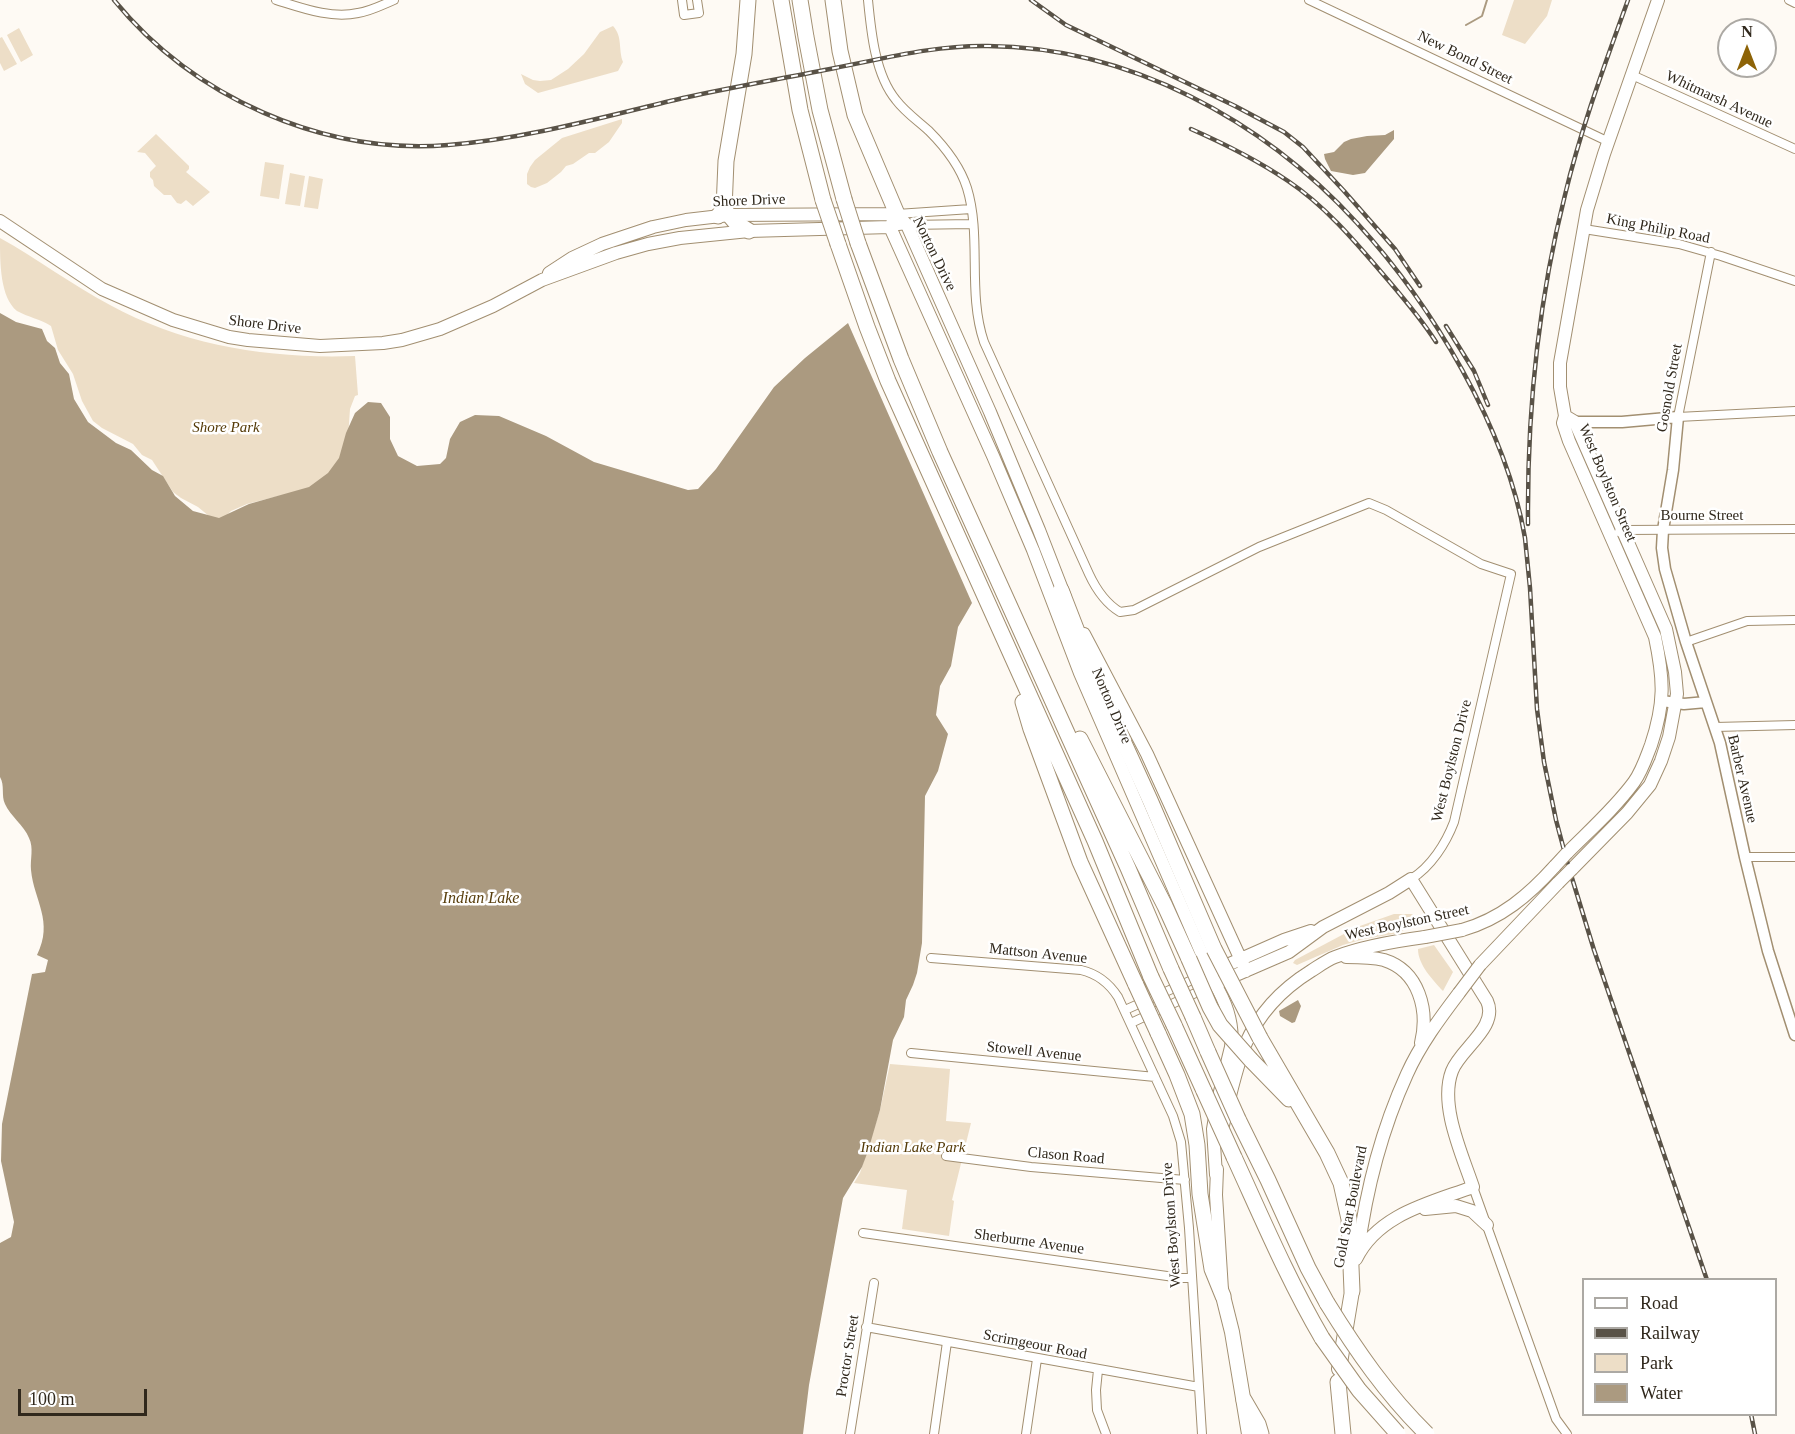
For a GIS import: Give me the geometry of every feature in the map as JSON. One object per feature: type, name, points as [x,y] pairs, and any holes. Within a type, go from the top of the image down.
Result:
[{"type":"highway","points":[[748,0],[744,54],[726,161],[723,213],[749,231]]},
{"type":"highway","points":[[782,0],[800,110],[823,200],[888,381],[1095,841],[1151,977],[1284,1268],[1322,1338],[1359,1390],[1398,1434]]},
{"type":"highway","points":[[801,0],[820,110],[844,199],[901,359],[940,452],[1128,868],[1238,1119],[1308,1268],[1347,1336],[1381,1384],[1427,1434]]},
{"type":"highway","points":[[832,0],[840,51],[852,103],[898,222]]},
{"type":"highway","points":[[1061,590],[1099,688],[1214,949],[1260,1038],[1327,1153],[1341,1183],[1349,1219],[1352,1291]]},
{"type":"highway","points":[[1022,634],[1062,705],[1165,906],[1220,1025],[1282,1091],[1327,1153]]},
{"type":"highway","points":[[1006,647],[1031,729],[1080,862],[1177,1075],[1192,1114],[1200,1194],[1212,1269],[1223,1296]]},
{"type":"highway","points":[[1338,1382],[1343,1434]]},
{"type":"highway","points":[[1244,1400],[1261,1434]]},
{"type":"main road","name":"West Boylston Street","points":[[1572,869],[1627,813],[1650,785],[1666,745],[1676,703],[1677,683],[1666,629],[1624,530],[1570,419],[1560,387],[1560,363],[1593,191],[1658,0]]},
{"type":"main road","name":"Shore Drive","points":[[542,280],[551,271],[572,258],[618,238],[670,222],[723,213],[898,222]]},
{"type":"main road","name":"Shore Drive","points":[[0,221],[102,289],[137,306],[191,327],[229,337],[267,343],[320,346],[364,345],[402,340],[440,330],[542,280],[648,244],[680,238],[749,231],[898,222]]},
{"type":"main road","name":"Norton Drive","points":[[898,222],[990,412],[1061,590],[1147,754],[1244,965]]},
{"type":"main road","name":"Norton Drive","points":[[898,222],[1033,550],[1080,673],[1229,1012],[1232,1047],[1218,1100],[1213,1130],[1216,1175]]},
{"type":"main road","name":"West Boylston Street","points":[[1249,1434],[1232,1332],[1223,1296],[1216,1175],[1221,1134],[1228,1106],[1237,1071],[1253,1029],[1262,1014],[1280,993],[1333,958],[1360,948],[1462,930],[1482,923],[1508,909],[1535,888],[1618,801],[1639,774],[1653,739],[1662,701],[1660,660],[1655,637],[1569,441],[1563,423],[1570,419]]},
{"type":"main road","name":"Gold Star Boulevard","points":[[1335,1434],[1338,1382],[1362,1223],[1381,1140],[1394,1104],[1408,1072],[1437,1022],[1480,965],[1572,869]]},
{"type":"main road","name":"West Boylston Drive","points":[[1210,972],[1289,952],[1323,927],[1411,879]]},
{"type":"main road","points":[[1356,1259],[1377,1230],[1395,1218],[1473,1186],[1449,1112],[1447,1091],[1452,1070],[1487,1024],[1490,1007],[1411,879]]},
{"type":"main road","points":[[1333,958],[1365,957],[1385,961],[1399,968],[1410,978],[1420,995],[1424,1014],[1424,1031],[1416,1058]]},
{"type":"main road","name":"West Boylston Drive","points":[[1215,984],[1244,965]]},
{"type":"main road","points":[[1414,1209],[1456,1206],[1472,1211],[1487,1225]]},
{"type":"street","points":[[276,0],[316,11],[342,15],[366,11],[394,0]]},
{"type":"street","points":[[682,0],[684,15],[699,13],[697,0]]},
{"type":"street","name":"Norton Drive","points":[[868,0],[870,23],[887,87],[901,106],[928,130],[949,154],[964,180],[971,209],[977,305],[984,342],[1089,574],[1103,597],[1116,609],[1120,612],[1134,610],[1259,547],[1369,503],[1386,510],[1481,564],[1511,574]]},
{"type":"street","name":"New Bond Street","points":[[1309,0],[1609,142]]},
{"type":"street","points":[[1789,0],[1795,3]]},
{"type":"street","name":"Whitmarsh Avenue","points":[[1632,75],[1795,149]]},
{"type":"street","name":"Shore Drive","points":[[898,222],[971,209]]},
{"type":"street","name":"Shore Drive","points":[[898,222],[972,224]]},
{"type":"street","name":"King Philip Road","points":[[1584,229],[1679,244],[1711,252],[1795,281]]},
{"type":"street","name":"Gosnold Street","points":[[1663,530],[1673,470],[1678,417],[1711,252]]},
{"type":"street","points":[[1570,419],[1622,422],[1795,411]]},
{"type":"street","name":"Bourne Street","points":[[1611,535],[1624,530],[1795,529]]},
{"type":"street","name":"Barber Avenue","points":[[1663,530],[1662,548],[1665,569],[1686,642],[1720,743],[1768,951],[1795,1035]]},
{"type":"street","name":"West Boylston Drive","points":[[1411,879],[1418,875],[1431,860],[1446,840],[1454,822],[1511,574]]},
{"type":"street","points":[[1686,642],[1748,621],[1795,620]]},
{"type":"street","points":[[1662,701],[1684,704],[1706,702]]},
{"type":"street","points":[[1715,727],[1795,725]]},
{"type":"street","points":[[1745,857],[1795,856]]},
{"type":"street","name":"Mattson Avenue","points":[[931,958],[1086,971],[1105,981],[1115,992],[1125,1010]]},
{"type":"street","name":"West Boylston Drive","points":[[1202,1434],[1182,1149],[1178,1128],[1125,1010],[1210,972]]},
{"type":"street","name":"West Boylston Drive","points":[[1131,1023],[1215,984]]},
{"type":"street","name":"Stowell Avenue","points":[[911,1053],[1155,1077]]},
{"type":"street","name":"Clason Road","points":[[946,1156],[1031,1167],[1185,1180]]},
{"type":"street","points":[[1473,1186],[1556,1419],[1567,1434]]},
{"type":"street","name":"Sherburne Avenue","points":[[863,1233],[1191,1278]]},
{"type":"street","name":"Proctor Street","points":[[850,1434],[874,1283]]},
{"type":"street","name":"Scrimgeour Road","points":[[866,1327],[1199,1388]]},
{"type":"street","points":[[934,1434],[947,1342]]},
{"type":"street","points":[[1026,1434],[1037,1359]]},
{"type":"street","points":[[1098,1370],[1097,1410],[1106,1434]]},
{"type":"green space","points":[[1514,0],[1552,0],[1547,16],[1525,44],[1502,35]]},
{"type":"green space","points":[[613,26],[618,34],[623,62],[618,71],[538,93],[525,84],[521,74],[533,80],[551,80],[568,69],[584,54],[600,32]]},
{"type":"green space","points":[[19,28],[33,55],[21,62],[7,35]]},
{"type":"green space","points":[[2,37],[17,64],[4,71],[0,63],[0,38]]},
{"type":"green space","points":[[622,119],[622,123],[609,142],[595,153],[589,153],[566,166],[547,183],[535,188],[527,184],[527,174],[535,160],[562,138]]},
{"type":"green space","points":[[156,134],[189,166],[186,172],[210,192],[193,206],[186,200],[181,204],[177,203],[171,195],[164,195],[154,186],[150,172],[156,166],[145,153],[137,152]]},
{"type":"green space","points":[[265,162],[284,165],[279,199],[260,196]]},
{"type":"green space","points":[[290,173],[305,176],[300,206],[285,204]]},
{"type":"green space","points":[[309,176],[323,179],[318,209],[304,207]]},
{"type":"green space","name":"Shore Park","points":[[0,238],[110,305],[168,331],[198,340],[260,352],[355,356],[358,395],[355,396],[350,409],[348,438],[336,468],[311,488],[247,504],[231,511],[223,519],[215,521],[198,507],[181,498],[173,492],[152,460],[142,455],[133,444],[93,421],[82,401],[73,374],[58,350],[51,326],[17,311],[11,305],[2,279]]},
{"type":"green space","points":[[1394,914],[1412,914],[1418,918],[1404,930],[1394,934],[1343,945],[1297,965],[1293,963],[1357,927]]},
{"type":"green space","points":[[1434,945],[1453,972],[1443,991],[1420,961],[1418,949]]},
{"type":"green space","name":"Indian Lake Park","points":[[890,1064],[950,1069],[946,1121],[971,1123],[952,1200],[954,1201],[949,1236],[902,1229],[907,1190],[854,1183],[860,1173],[880,1110]]},
{"type":"water","points":[[1394,130],[1394,139],[1365,173],[1353,175],[1331,171],[1324,154],[1334,152],[1344,142],[1351,139],[1385,135]]},
{"type":"water","name":"Indian Lake","points":[[0,313],[16,322],[42,329],[47,341],[55,348],[60,363],[69,374],[74,399],[88,422],[116,443],[131,450],[152,470],[163,476],[175,496],[193,511],[219,518],[249,504],[309,487],[328,473],[339,458],[355,413],[368,402],[381,403],[390,417],[390,439],[398,456],[417,466],[440,464],[446,458],[450,439],[460,422],[475,415],[499,416],[546,436],[594,462],[688,490],[698,489],[716,469],[774,387],[848,323],[972,603],[958,627],[951,666],[940,686],[936,715],[948,734],[938,771],[925,796],[922,943],[917,973],[906,1000],[904,1017],[893,1040],[880,1110],[868,1151],[862,1167],[843,1198],[809,1385],[803,1434],[0,1434],[0,1243],[11,1237],[14,1222],[1,1161],[2,1124],[32,974],[45,972],[48,960],[37,955],[44,932],[42,911],[31,870],[30,842],[27,833],[5,804],[0,777]]},
{"type":"water","points":[[1298,1000],[1301,1006],[1295,1022],[1292,1023],[1280,1016],[1279,1011]]},
{"type":"waterway","points":[[1466,25],[1482,16],[1487,0]]},
{"type":"railway","points":[[114,0],[146,34],[182,65],[221,91],[263,113],[308,129],[354,140],[401,146],[448,145],[507,138],[702,94],[892,56],[949,48],[988,46],[1040,50],[1092,60],[1142,75],[1190,96],[1236,122],[1280,152],[1320,186],[1357,223],[1412,291],[1462,370],[1501,453],[1525,538],[1537,709],[1544,762],[1556,820],[1594,950],[1706,1278]]},
{"type":"railway","points":[[1031,0],[1066,25],[1284,132],[1303,147],[1344,191],[1395,249],[1420,286]]},
{"type":"railway","points":[[1528,524],[1532,399],[1548,276],[1578,145],[1628,0]]},
{"type":"railway","points":[[1191,129],[1265,166],[1316,203],[1365,253],[1413,310],[1436,342]]},
{"type":"railway","points":[[1446,326],[1474,371],[1488,405]]},
{"type":"railway","points":[[1751,1416],[1755,1434]]}]
